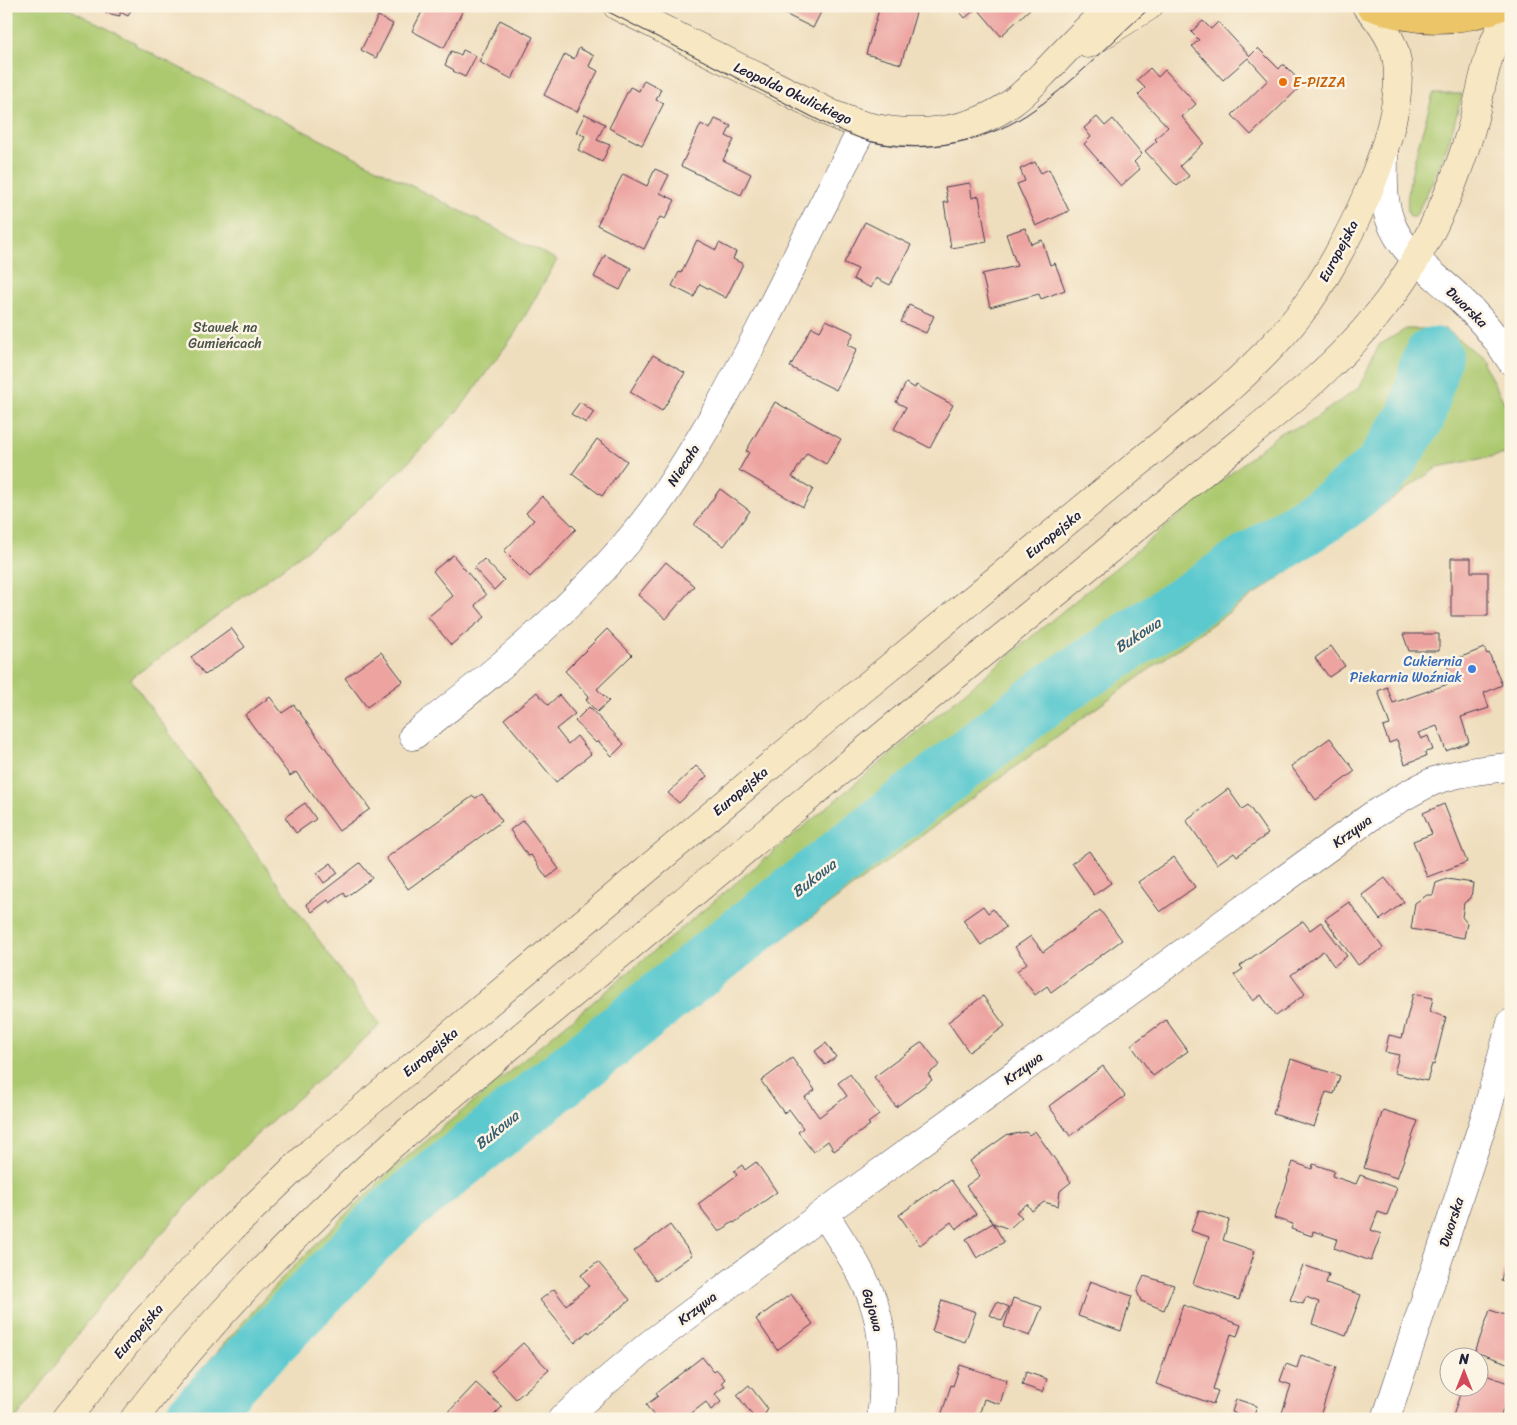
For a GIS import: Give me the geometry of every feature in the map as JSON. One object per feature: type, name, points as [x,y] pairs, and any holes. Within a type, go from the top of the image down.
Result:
[{"type":"main road","name":"Leopolda Okulickiego","points":[[617,6],[834,115],[864,126],[899,132],[920,133],[967,125],[1012,103],[1111,6]]},
{"type":"main road","name":"Leopolda Okulickiego","points":[[1050,67],[1150,6]]},
{"type":"main road","points":[[1368,6],[1394,15],[1425,20],[1467,17],[1502,6]]},
{"type":"main road","name":"Europejska","points":[[66,1419],[142,1324],[181,1281],[312,1151],[795,745],[1225,392],[1256,364],[1286,332],[1321,284],[1355,221],[1384,148],[1392,121],[1396,94],[1396,61],[1392,47],[1381,24],[1368,6]]},
{"type":"main road","points":[[134,1419],[162,1382],[260,1272],[318,1213],[393,1144],[942,686],[1332,365],[1380,312],[1428,236],[1452,185],[1476,110],[1486,60],[1493,40],[1511,10]]},
{"type":"street","name":"Niecała","points":[[413,736],[516,654],[590,584],[631,538],[672,482],[725,395],[864,126]]},
{"type":"street","name":"Europejska","points":[[1384,148],[1384,181],[1387,209],[1395,231],[1415,259]]},
{"type":"street","name":"Dworska","points":[[1415,259],[1455,294],[1484,324],[1511,361]]},
{"type":"street","name":"Krzywa","points":[[562,1419],[650,1344],[824,1213],[1373,815],[1414,790],[1443,778],[1487,769],[1511,767]]},
{"type":"street","name":"Dworska","points":[[1386,1419],[1487,1111],[1511,1023]]},
{"type":"street","name":"Gajowa","points":[[824,1213],[864,1281],[879,1323],[884,1375],[881,1419]]},
{"type":"green space","name":"Stawek na Gumieńcach","points":[[6,6],[59,6],[69,9],[136,43],[135,45],[557,260],[514,335],[461,407],[401,470],[336,529],[130,679],[380,1025],[252,1139],[206,1185],[101,1303],[16,1419],[6,1419]]},
{"type":"green space","points":[[1433,94],[1462,94],[1448,143],[1437,172],[1415,217],[1410,217],[1408,194],[1411,176]]},
{"type":"green space","points":[[1406,329],[1446,329],[1480,357],[1511,415],[1511,453],[1438,467],[1208,627],[990,785],[622,1058],[324,1302],[261,1365],[224,1419],[163,1419],[193,1379],[286,1274],[390,1171],[1047,624],[1281,432],[1302,427],[1360,387],[1379,345]]},
{"type":"building","points":[[105,6],[133,6],[128,16],[120,12],[120,16],[106,13],[109,8]]},
{"type":"building","points":[[370,6],[382,6],[379,11]]},
{"type":"building","points":[[425,6],[465,6],[444,48],[412,31]]},
{"type":"building","points":[[783,6],[824,6],[813,28],[781,12]]},
{"type":"building","points":[[880,6],[918,6],[901,64],[866,54]]},
{"type":"building","points":[[955,6],[1033,6],[1001,36],[977,8],[965,18]]},
{"type":"building","points":[[378,16],[393,24],[376,58],[361,50]]},
{"type":"building","points":[[500,20],[533,37],[512,79],[479,62]]},
{"type":"building","points":[[1203,21],[1211,29],[1218,22],[1250,56],[1258,48],[1279,69],[1283,64],[1303,84],[1251,135],[1232,115],[1268,80],[1248,58],[1223,80],[1192,46],[1199,40],[1191,32]]},
{"type":"building","points":[[579,48],[594,56],[589,66],[598,71],[577,112],[544,95],[565,54],[574,59]]},
{"type":"building","points":[[463,50],[476,56],[465,77],[445,65],[451,51],[461,55]]},
{"type":"building","points":[[1150,68],[1158,77],[1165,70],[1196,104],[1182,117],[1204,143],[1180,166],[1189,176],[1177,186],[1145,151],[1157,141],[1155,139],[1168,127],[1138,95],[1145,88],[1137,80]]},
{"type":"building","points":[[644,80],[661,89],[656,100],[664,103],[642,145],[609,128],[630,87],[639,91]]},
{"type":"building","points":[[585,114],[605,124],[597,140],[610,145],[602,162],[578,150],[585,136],[576,132]]},
{"type":"building","points":[[1097,117],[1105,126],[1113,119],[1142,154],[1134,162],[1140,169],[1121,186],[1084,144],[1091,137],[1084,128]]},
{"type":"building","points":[[715,119],[731,126],[726,136],[734,140],[723,160],[751,174],[741,195],[681,166],[701,124],[710,129]]},
{"type":"building","points":[[1035,162],[1041,173],[1049,169],[1069,211],[1036,226],[1017,184],[1025,181],[1020,169]]},
{"type":"building","points":[[655,169],[669,175],[660,193],[675,200],[665,219],[660,217],[644,249],[597,225],[623,174],[647,186]]},
{"type":"building","points":[[970,183],[972,198],[979,196],[987,242],[951,248],[944,202],[948,202],[945,187]]},
{"type":"building","points":[[865,222],[911,245],[890,285],[876,278],[871,288],[853,279],[858,269],[844,263]]},
{"type":"building","points":[[1025,228],[1031,244],[1042,240],[1050,265],[1055,263],[1065,290],[1041,299],[1039,294],[990,307],[982,274],[1017,266],[1006,234]]},
{"type":"building","points":[[697,240],[716,250],[719,243],[736,252],[733,259],[743,264],[726,298],[700,284],[694,297],[672,286],[679,272],[681,273]]},
{"type":"building","points":[[605,255],[631,268],[620,290],[594,277]]},
{"type":"building","points":[[909,305],[934,316],[926,333],[901,322]]},
{"type":"building","points":[[826,320],[854,333],[848,345],[857,349],[836,390],[790,367],[812,327],[820,331]]},
{"type":"building","points":[[653,355],[685,373],[662,411],[630,392]]},
{"type":"building","points":[[906,383],[915,388],[916,385],[953,405],[930,448],[894,429],[906,407],[896,402]]},
{"type":"building","points":[[580,402],[594,412],[586,423],[571,414]]},
{"type":"building","points":[[775,402],[841,439],[826,464],[807,453],[792,477],[813,489],[803,507],[739,470],[749,452],[746,451]]},
{"type":"building","points":[[597,439],[627,461],[602,496],[572,474]]},
{"type":"building","points":[[720,489],[750,511],[724,546],[694,525]]},
{"type":"building","points":[[542,496],[576,529],[530,577],[504,551],[534,520],[526,513]]},
{"type":"building","points":[[453,555],[486,595],[475,605],[485,617],[451,645],[428,617],[453,596],[433,571]]},
{"type":"building","points":[[1451,558],[1471,558],[1471,572],[1488,572],[1488,616],[1451,616]]},
{"type":"building","points":[[484,559],[504,580],[494,590],[474,568]]},
{"type":"building","points":[[666,562],[694,586],[666,619],[638,595]]},
{"type":"building","points":[[231,628],[245,647],[205,675],[191,657]]},
{"type":"building","points":[[607,629],[632,655],[597,689],[609,701],[597,712],[586,700],[589,696],[565,671]]},
{"type":"building","points":[[1403,634],[1439,634],[1439,651],[1409,651]]},
{"type":"building","points":[[1331,646],[1345,666],[1329,677],[1315,658]]},
{"type":"building","points":[[1484,648],[1487,654],[1489,653],[1502,685],[1484,693],[1489,708],[1461,717],[1469,742],[1446,751],[1437,726],[1418,733],[1421,739],[1428,736],[1433,750],[1425,752],[1426,756],[1405,764],[1397,740],[1389,743],[1383,727],[1390,725],[1378,691],[1387,687],[1393,703],[1454,682],[1446,663]]},
{"type":"building","points":[[381,652],[403,681],[367,707],[345,678]]},
{"type":"building","points":[[537,692],[548,705],[559,695],[575,714],[556,729],[568,744],[577,736],[591,754],[556,782],[504,719]]},
{"type":"building","points":[[270,697],[282,713],[294,705],[370,809],[339,831],[296,772],[290,776],[245,715]]},
{"type":"building","points":[[589,707],[624,744],[612,756],[598,741],[596,743],[575,721]]},
{"type":"building","points":[[1330,738],[1355,771],[1316,800],[1291,766]]},
{"type":"building","points":[[696,766],[707,776],[679,803],[668,793]]},
{"type":"building","points":[[1228,789],[1242,809],[1248,805],[1268,834],[1237,856],[1234,852],[1217,864],[1186,820]]},
{"type":"building","points":[[482,794],[502,821],[408,889],[386,858],[473,796],[476,798]]},
{"type":"building","points":[[305,803],[316,819],[296,833],[285,817]]},
{"type":"building","points":[[1444,804],[1467,862],[1427,877],[1413,841],[1432,834],[1423,813]]},
{"type":"building","points":[[523,820],[559,869],[547,878],[531,855],[528,856],[510,830]]},
{"type":"building","points":[[1089,851],[1111,883],[1094,895],[1072,863]]},
{"type":"building","points":[[1174,857],[1195,887],[1160,912],[1138,882]]},
{"type":"building","points":[[331,863],[338,873],[324,883],[317,873]]},
{"type":"building","points":[[360,863],[372,878],[346,897],[344,893],[330,903],[328,900],[312,912],[306,904]]},
{"type":"building","points":[[1385,878],[1404,902],[1380,920],[1362,895]]},
{"type":"building","points":[[1447,879],[1473,883],[1471,898],[1464,903],[1462,917],[1467,923],[1464,938],[1411,929],[1415,903],[1427,895],[1433,895],[1436,883]]},
{"type":"building","points":[[1349,902],[1383,948],[1358,965],[1325,919]]},
{"type":"building","points":[[983,906],[988,913],[993,909],[1006,927],[981,945],[963,920]]},
{"type":"building","points":[[1100,910],[1122,940],[1051,992],[1047,986],[1035,995],[1017,971],[1027,963],[1015,947],[1031,936],[1043,952]]},
{"type":"building","points":[[1303,921],[1310,930],[1321,922],[1347,956],[1334,966],[1323,951],[1291,975],[1305,994],[1276,1016],[1261,995],[1253,1001],[1234,975],[1243,969],[1240,966]]},
{"type":"building","points":[[1413,994],[1433,998],[1430,1012],[1446,1017],[1434,1065],[1432,1064],[1427,1081],[1394,1073],[1399,1055],[1385,1052],[1389,1035],[1402,1038]]},
{"type":"building","points":[[983,996],[1005,1026],[969,1052],[948,1022]]},
{"type":"building","points":[[1166,1020],[1188,1051],[1153,1076],[1131,1045]]},
{"type":"building","points":[[922,1042],[940,1065],[928,1074],[932,1080],[896,1107],[874,1077]]},
{"type":"building","points":[[826,1043],[836,1057],[825,1065],[815,1051]]},
{"type":"building","points":[[792,1058],[815,1090],[805,1097],[819,1117],[847,1096],[838,1083],[850,1074],[879,1115],[868,1123],[870,1125],[834,1151],[828,1141],[813,1152],[798,1132],[803,1128],[789,1109],[784,1113],[761,1081]]},
{"type":"building","points":[[1291,1059],[1340,1076],[1334,1094],[1326,1092],[1314,1127],[1273,1114]]},
{"type":"building","points":[[1103,1066],[1125,1096],[1070,1136],[1049,1106]]},
{"type":"building","points":[[1383,1110],[1418,1121],[1397,1178],[1364,1168]]},
{"type":"building","points":[[1035,1131],[1071,1182],[1060,1191],[1058,1206],[1044,1202],[1032,1211],[1027,1204],[1016,1212],[1022,1217],[1009,1229],[993,1223],[966,1186],[980,1176],[970,1161],[1008,1134],[1026,1132],[1029,1135]]},
{"type":"building","points":[[756,1162],[777,1192],[719,1232],[698,1204],[737,1175],[734,1171],[742,1165],[745,1170]]},
{"type":"building","points":[[1293,1162],[1312,1169],[1313,1164],[1334,1171],[1332,1176],[1356,1184],[1360,1175],[1397,1188],[1387,1215],[1378,1212],[1371,1230],[1381,1234],[1371,1261],[1334,1248],[1337,1239],[1313,1231],[1312,1236],[1291,1229],[1293,1224],[1274,1218]]},
{"type":"building","points":[[951,1180],[976,1214],[956,1229],[951,1222],[920,1245],[899,1215]]},
{"type":"building","points":[[1199,1210],[1229,1220],[1223,1240],[1255,1251],[1239,1300],[1193,1284],[1209,1237],[1191,1231]]},
{"type":"building","points":[[993,1223],[1004,1242],[977,1258],[966,1239]]},
{"type":"building","points":[[670,1225],[692,1255],[656,1281],[634,1251]]},
{"type":"building","points":[[1511,1248],[1511,1284],[1501,1280]]},
{"type":"building","points":[[598,1262],[630,1300],[575,1343],[540,1300],[554,1289],[566,1305],[589,1286],[581,1275]]},
{"type":"building","points":[[1303,1265],[1329,1274],[1326,1283],[1361,1295],[1346,1336],[1312,1324],[1319,1302],[1306,1297],[1303,1304],[1290,1300]]},
{"type":"building","points":[[1144,1276],[1174,1285],[1164,1310],[1141,1301],[1137,1291]]},
{"type":"building","points":[[1090,1281],[1132,1296],[1121,1331],[1078,1316]]},
{"type":"building","points":[[791,1294],[813,1324],[777,1350],[756,1319]]},
{"type":"building","points":[[1013,1298],[1042,1307],[1030,1336],[1004,1327]]},
{"type":"building","points":[[942,1300],[976,1312],[965,1342],[932,1331]]},
{"type":"building","points":[[997,1302],[1009,1307],[1002,1321],[990,1315]]},
{"type":"building","points":[[1183,1305],[1241,1325],[1237,1336],[1231,1334],[1213,1389],[1218,1391],[1213,1404],[1156,1384]]},
{"type":"building","points":[[1490,1310],[1511,1317],[1511,1364],[1490,1357],[1490,1348],[1476,1348]]},
{"type":"building","points":[[523,1343],[549,1370],[516,1399],[491,1372]]},
{"type":"building","points":[[1301,1355],[1336,1367],[1319,1419],[1280,1419],[1291,1385],[1280,1381],[1286,1364],[1297,1368]]},
{"type":"building","points":[[702,1357],[714,1372],[717,1370],[725,1379],[722,1382],[725,1386],[715,1394],[721,1402],[711,1410],[706,1402],[684,1419],[656,1419],[646,1405],[658,1396],[656,1393]]},
{"type":"building","points":[[960,1365],[1007,1380],[1000,1404],[984,1399],[978,1419],[940,1419],[951,1385],[953,1386]]},
{"type":"building","points":[[1026,1372],[1047,1379],[1042,1392],[1022,1385]]},
{"type":"building","points":[[1490,1377],[1511,1384],[1500,1419],[1452,1419],[1459,1398],[1490,1398]]},
{"type":"building","points":[[476,1383],[502,1407],[492,1417],[494,1419],[442,1419]]},
{"type":"building","points":[[749,1385],[768,1409],[762,1419],[755,1419],[737,1395]]},
{"type":"building","points":[[1236,1399],[1257,1406],[1253,1419],[1232,1412]]},
{"type":"waterway","name":"Bukowa","points":[[193,1419],[390,1216],[721,951],[1053,691],[1340,503],[1381,470],[1416,417],[1433,356]]},
{"type":"tram line","points":[[597,6],[824,123],[862,139],[882,144],[925,147],[968,140],[1008,125],[1026,115],[1060,90],[1152,6]]},
{"type":"place","name":"E-PIZZA","points":[[1283,82]]},
{"type":"place","name":"Cukiernia Piekarnia Woźniak","points":[[1472,669]]}]
